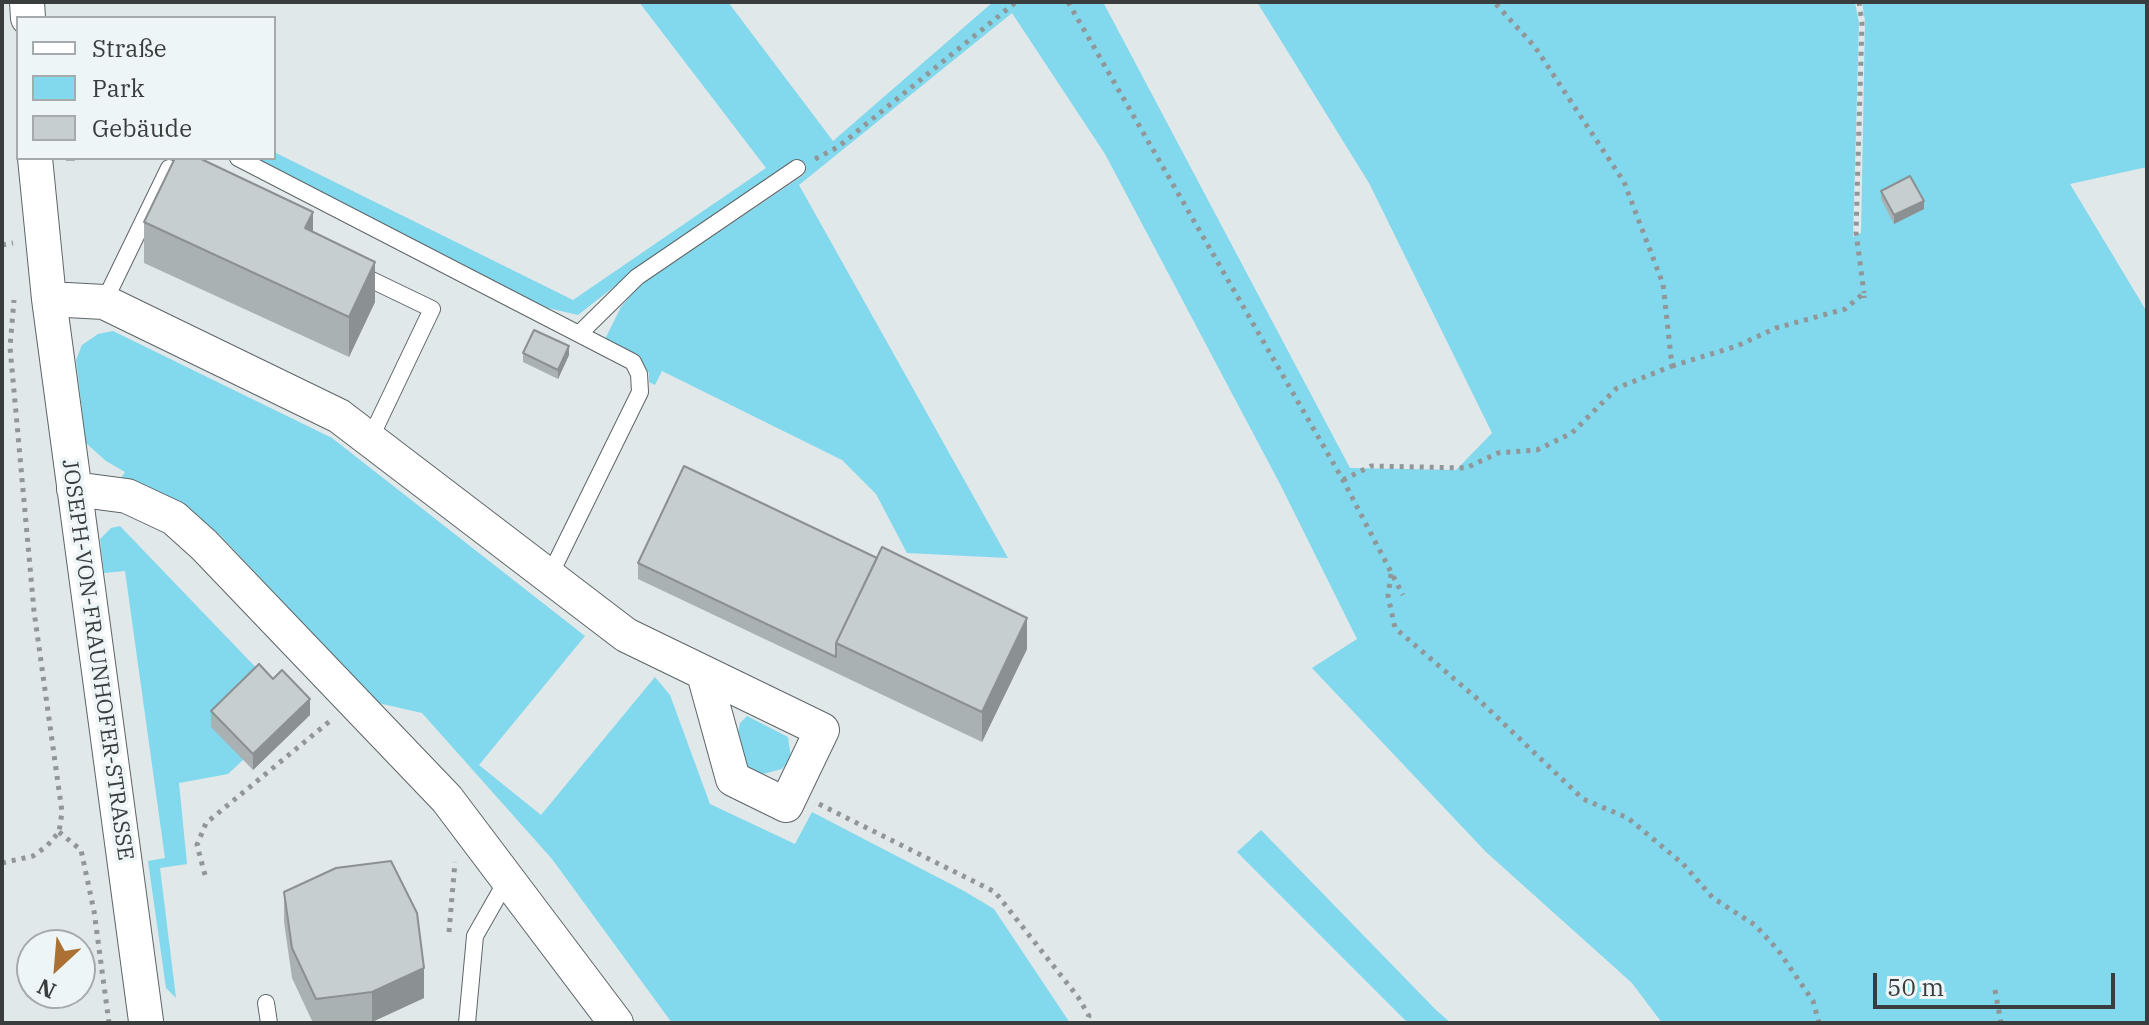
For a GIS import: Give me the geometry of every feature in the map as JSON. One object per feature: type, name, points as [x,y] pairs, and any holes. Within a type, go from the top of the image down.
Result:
[{"type":"street","name":"JOSEPH-VON-FRAUNHOFER-STRASSE","points":[[35,160],[49,299],[147,1022]]},
{"type":"street","points":[[49,299],[104,302],[339,416],[548,579],[626,635],[822,730],[786,805],[733,779],[704,674]]},
{"type":"street","points":[[74,489],[127,496],[174,518],[204,545],[447,799],[616,1023]]},
{"type":"lane","points":[[242,160],[633,362],[639,374],[640,392],[548,579]]},
{"type":"lane","points":[[104,302],[169,168],[210,189]]},
{"type":"lane","points":[[580,333],[637,277],[797,168]]},
{"type":"lane","points":[[336,263],[432,309],[370,439]]},
{"type":"lane","points":[[467,1023],[475,936],[508,876]]},
{"type":"lane","points":[[266,1003],[269,1023]]},
{"type":"path","points":[[797,168],[838,147],[1016,2]]},
{"type":"path","points":[[1068,2],[1343,480],[1403,595]]},
{"type":"path","points":[[1494,2],[1535,47],[1624,182],[1663,284],[1672,366]]},
{"type":"path","points":[[1343,480],[1371,466],[1466,468],[1498,453],[1537,450],[1572,433],[1617,388],[1672,366],[1737,346],[1776,328],[1845,309],[1864,295],[1856,232],[1862,22],[1859,2]]},
{"type":"path","points":[[17,257],[18,242]]},
{"type":"path","points":[[2,863],[33,856],[59,832],[61,788],[34,611],[10,347],[15,287]]},
{"type":"path","points":[[1391,573],[1388,596],[1395,628],[1481,702],[1583,799],[1628,818],[1683,864],[1713,898],[1755,925],[1778,950],[1813,1001],[1819,1023]]},
{"type":"path","points":[[205,875],[197,845],[206,823],[331,720]]},
{"type":"path","points":[[794,791],[995,892],[1078,997],[1089,1016],[1085,1023]]},
{"type":"path","points":[[59,832],[81,850],[94,911],[109,1023]]},
{"type":"path","points":[[448,938],[455,862],[450,852]]},
{"type":"path","points":[[1995,990],[2001,1023]]},
{"type":"green space","points":[[639,2],[728,2],[833,141],[993,2],[1103,2],[1350,468],[1456,470],[1492,433],[1369,183],[1257,2],[1855,2],[1859,23],[1853,237],[1861,233],[1865,21],[1862,2],[2147,2],[2147,167],[2070,184],[2147,312],[2147,1023],[1662,1023],[1632,983],[1486,852],[1312,668],[1357,639],[1280,484],[1105,154],[1012,13],[799,185],[1008,558],[907,553],[876,494],[842,460],[662,371],[655,385],[649,382],[649,373],[641,362],[605,339],[621,307],[639,286],[805,174],[798,159],[629,275],[578,315],[548,308],[509,290],[260,160],[276,160],[276,153],[573,300],[766,168]]},
{"type":"green space","points":[[113,331],[332,438],[585,636],[479,765],[541,815],[655,677],[670,695],[710,804],[795,844],[812,812],[994,909],[1070,1023],[672,1023],[552,859],[422,713],[378,703],[219,534],[175,503],[121,478],[125,472],[106,461],[86,443],[76,360],[82,345],[98,334]]},
{"type":"green space","points":[[120,526],[264,676],[243,760],[228,774],[179,783],[187,864],[160,868],[176,998],[166,988],[148,861],[165,858],[125,571],[104,573],[100,539],[111,528]]},
{"type":"green space","points":[[747,716],[788,737],[791,758],[782,769],[759,775],[748,769],[738,733],[740,723]]},
{"type":"green space","points":[[1261,830],[1451,1023],[1408,1023],[1237,852]]},
{"type":"building","points":[[174,160],[203,160],[313,212],[305,228],[375,262],[349,317],[144,222]]},
{"type":"building","points":[[1910,176],[1924,201],[1894,215],[1881,191]]},
{"type":"building","points":[[534,330],[569,346],[558,370],[523,353]]},
{"type":"building","points":[[684,466],[877,558],[836,643],[836,657],[638,563]]},
{"type":"building","points":[[882,547],[1027,618],[982,712],[836,643]]},
{"type":"building","points":[[259,664],[273,679],[282,670],[310,699],[253,754],[211,711]]},
{"type":"building","points":[[391,861],[417,913],[424,968],[372,992],[316,999],[292,948],[284,892],[336,868]]}]
